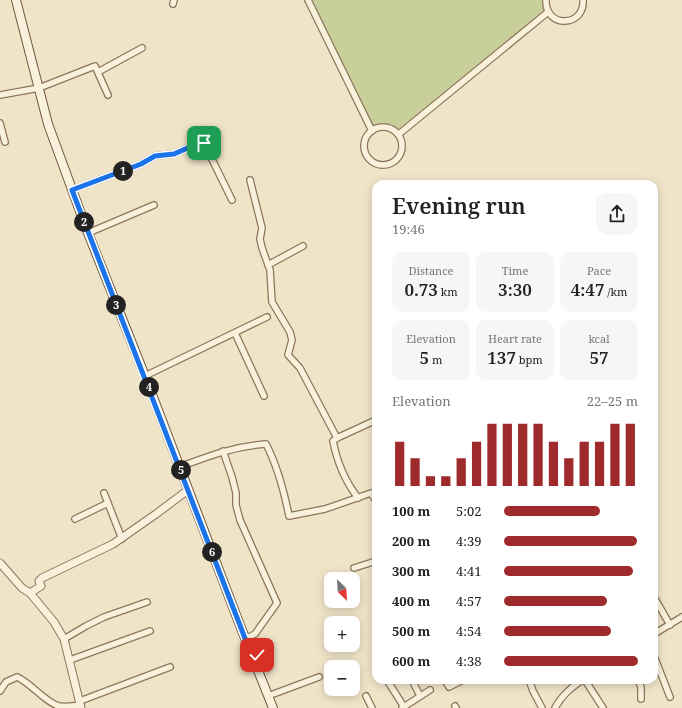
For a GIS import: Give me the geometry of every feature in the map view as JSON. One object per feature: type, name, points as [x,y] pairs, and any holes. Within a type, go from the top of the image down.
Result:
[{"type":"main road","points":[[16,0],[48,124],[88,233],[145,376],[246,639],[254,655],[273,708]]},
{"type":"street","points":[[308,0],[372,131]]},
{"type":"street","points":[[546,0],[548,12],[554,18],[561,21],[568,21],[576,18],[584,5],[583,0]]},
{"type":"street","points":[[399,134],[548,12]]},
{"type":"street","points":[[98,72],[142,48]]},
{"type":"street","points":[[0,95],[39,88],[96,66],[108,94]]},
{"type":"street","points":[[0,123],[5,142]]},
{"type":"street","points":[[379,127],[386,127],[399,134],[402,141],[402,149],[400,156],[395,162],[388,165],[380,165],[373,163],[368,158],[364,143],[367,136],[372,131],[379,127]]},
{"type":"street","points":[[72,190],[141,164],[155,156],[174,154],[203,142],[232,200]]},
{"type":"street","points":[[250,180],[262,228],[260,238],[271,279],[272,302],[290,332],[292,340],[288,355],[300,368],[338,438]]},
{"type":"street","points":[[88,233],[154,205]]},
{"type":"street","points":[[268,265],[303,246]]},
{"type":"street","points":[[145,376],[267,317]]},
{"type":"street","points":[[235,333],[264,396]]},
{"type":"street","points":[[358,498],[349,487],[336,458],[333,442],[338,438],[372,422]]},
{"type":"street","points":[[179,467],[223,451],[252,445],[266,444],[272,454],[280,478],[289,516],[325,509],[371,493],[372,495]]},
{"type":"street","points":[[223,451],[236,493],[236,505],[240,520],[277,603],[255,634],[246,639]]},
{"type":"street","points":[[30,593],[41,586],[39,581],[42,578],[74,564],[122,538],[188,490]]},
{"type":"street","points":[[104,492],[122,538]]},
{"type":"street","points":[[75,518],[108,503]]},
{"type":"street","points":[[354,568],[372,562]]},
{"type":"street","points":[[0,563],[22,588],[30,593],[54,622],[64,639],[81,705]]},
{"type":"street","points":[[64,639],[104,617],[148,602]]},
{"type":"street","points":[[658,604],[670,625]]},
{"type":"street","points":[[658,632],[682,617]]},
{"type":"street","points":[[70,660],[150,631]]},
{"type":"street","points":[[658,666],[670,697]]},
{"type":"street","points":[[0,691],[6,682],[17,677],[27,682],[36,691],[58,706],[81,705],[170,667]]},
{"type":"street","points":[[268,696],[319,677]]},
{"type":"street","points":[[389,684],[403,708],[430,690]]},
{"type":"street","points":[[414,684],[420,696]]},
{"type":"street","points":[[447,684],[449,687],[455,684]]},
{"type":"street","points":[[530,684],[542,708]]},
{"type":"street","points":[[555,708],[558,701],[566,692],[577,684]]},
{"type":"street","points":[[588,684],[603,708]]},
{"type":"street","points":[[639,684],[641,699]]},
{"type":"street","points":[[366,696],[372,708]]},
{"type":"street","points":[[558,701],[563,708]]},
{"type":"green space","points":[[308,0],[546,0],[548,12],[399,134],[386,128],[380,128],[372,131]]},
{"type":"route","points":[[204,143],[201,142],[174,154],[155,156],[141,164],[72,190],[251,654],[257,655]]}]
